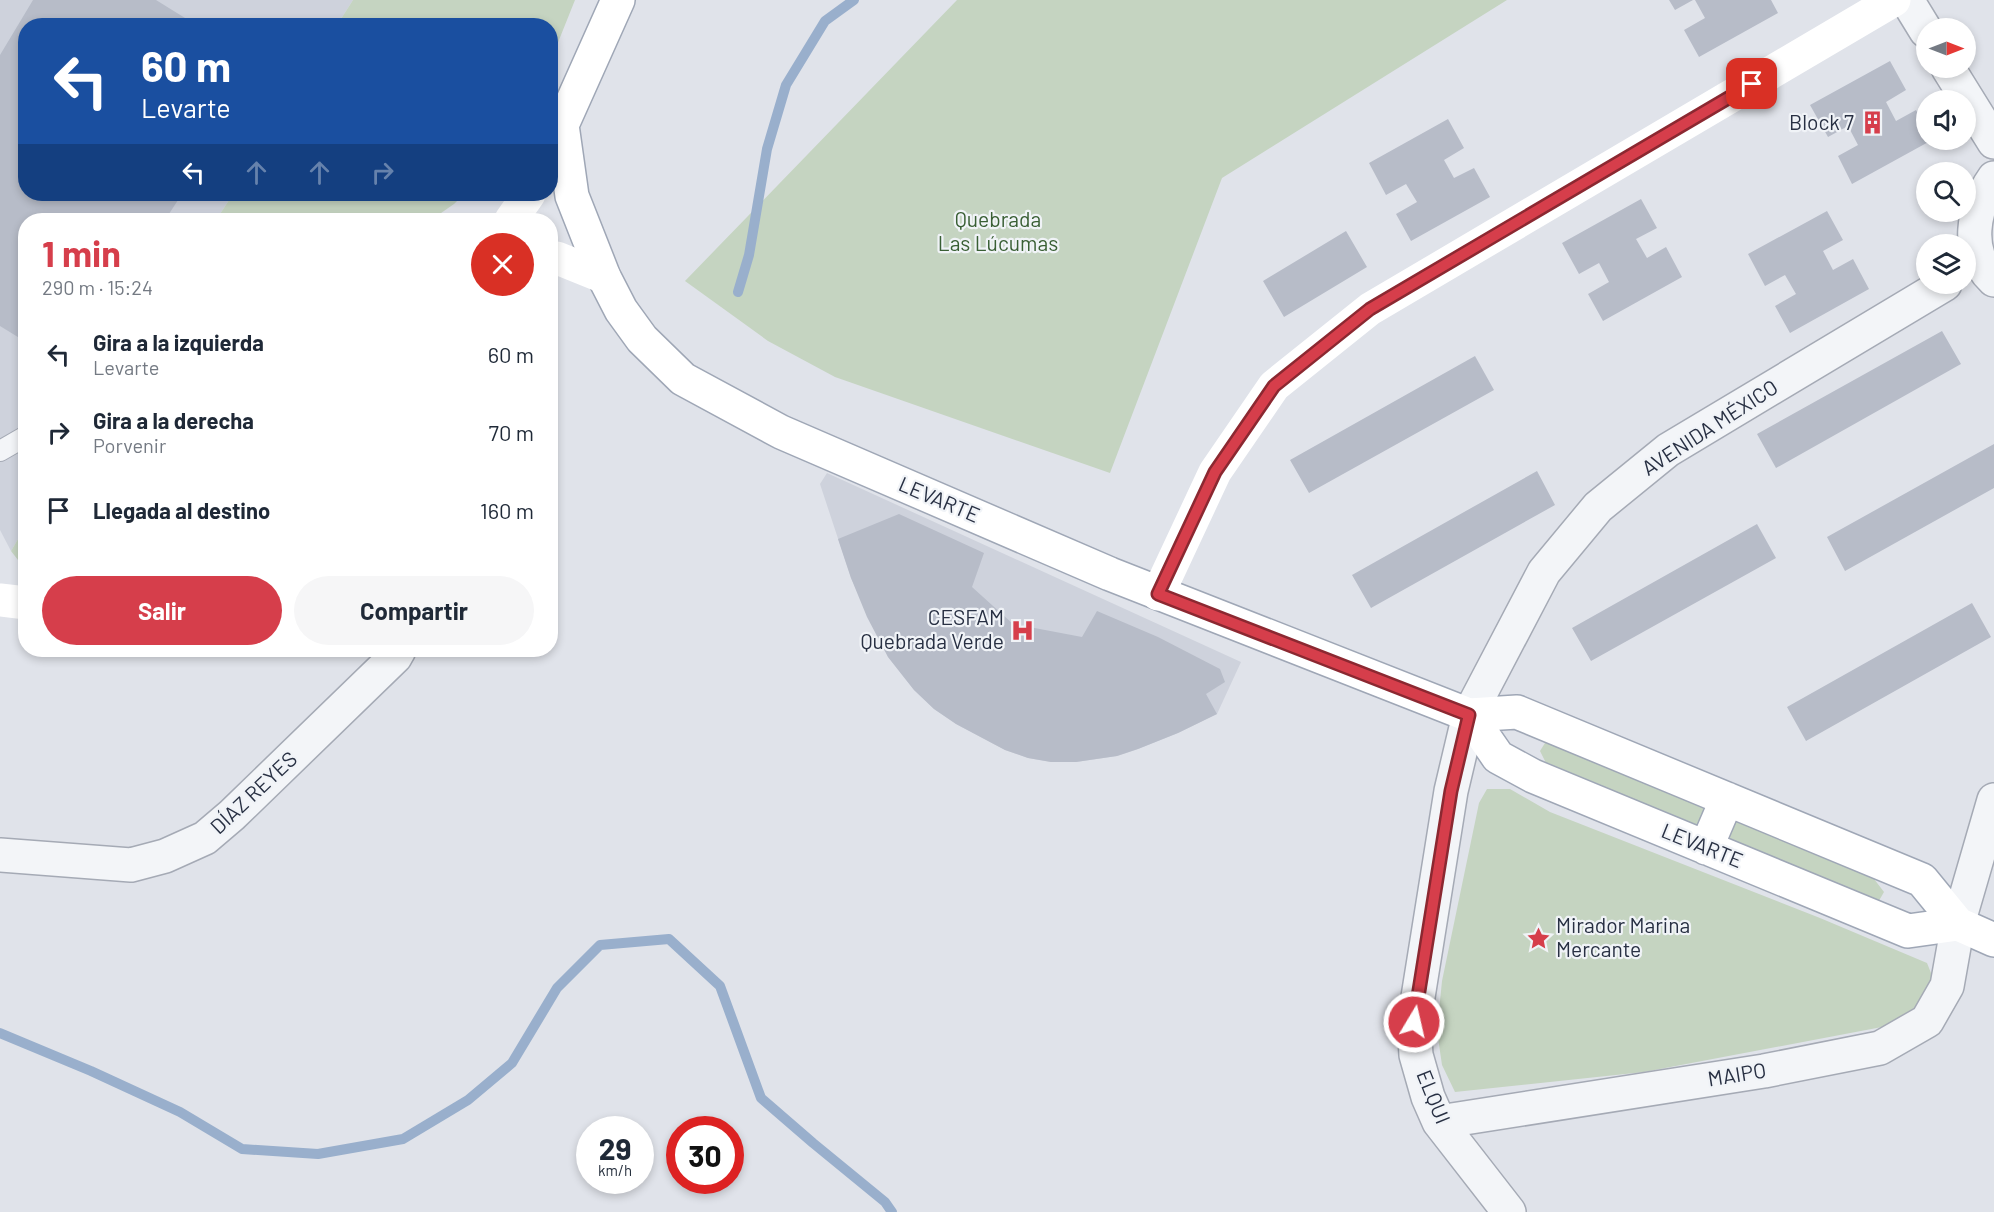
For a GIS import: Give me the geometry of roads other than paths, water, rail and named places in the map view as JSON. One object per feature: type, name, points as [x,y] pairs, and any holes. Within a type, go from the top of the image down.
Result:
[{"type":"main road","points":[[1158,594],[1215,472],[1274,386],[1370,309],[1894,0]]},
{"type":"main road","points":[[558,134],[619,1]]},
{"type":"main road","name":"LEVARTE","points":[[558,145],[572,196],[604,277],[621,310],[642,339],[683,379],[781,432],[1158,594],[1469,715],[1517,712],[1922,880],[1958,924],[1994,940]]},
{"type":"main road","points":[[558,258],[604,277]]},
{"type":"main road","points":[[0,600],[18,602]]},
{"type":"main road","name":"LEVARTE","points":[[1469,715],[1497,757],[1533,776],[1908,931],[1958,924]]},
{"type":"main road","points":[[1706,848],[1727,799]]},
{"type":"street","points":[[1907,0],[1918,18]]},
{"type":"street","points":[[1954,78],[1994,142]]},
{"type":"street","points":[[1980,272],[1974,227],[1983,193],[1994,178]]},
{"type":"street","name":"AVENIDA MÉXICO","points":[[1469,715],[1544,572],[1598,507],[1668,450],[1928,294]]},
{"type":"street","name":"DÍAZ REYES","points":[[0,855],[131,865],[165,856],[205,838],[232,815],[394,657]]},
{"type":"street","name":"ELQUI","points":[[1469,715],[1451,791],[1414,1022],[1416,1055],[1428,1097],[1439,1122],[1509,1212]]},
{"type":"street","name":"MAIPO","points":[[1439,1122],[1764,1071],[1880,1048],[1927,1022],[1947,986],[1958,924],[1993,811]]},
{"type":"lane","points":[[0,451],[18,441]]},
{"type":"waterway","points":[[738,292],[749,255],[767,149],[786,85],[825,21],[854,0]]},
{"type":"waterway","points":[[0,1033],[180,1112],[242,1149],[318,1154],[403,1139],[468,1100],[512,1063],[557,988],[600,945],[669,939],[720,986],[761,1098],[885,1202],[892,1212]]},
{"type":"place","name":"Block 7","points":[[1872,123]]},
{"type":"place","name":"CESFAM Quebrada Verde","points":[[1022,630]]},
{"type":"place","name":"Mirador Marina Mercante","points":[[1538,938]]},
{"type":"park label","name":"Quebrada Las Lúcumas","points":[[998,232]]}]
